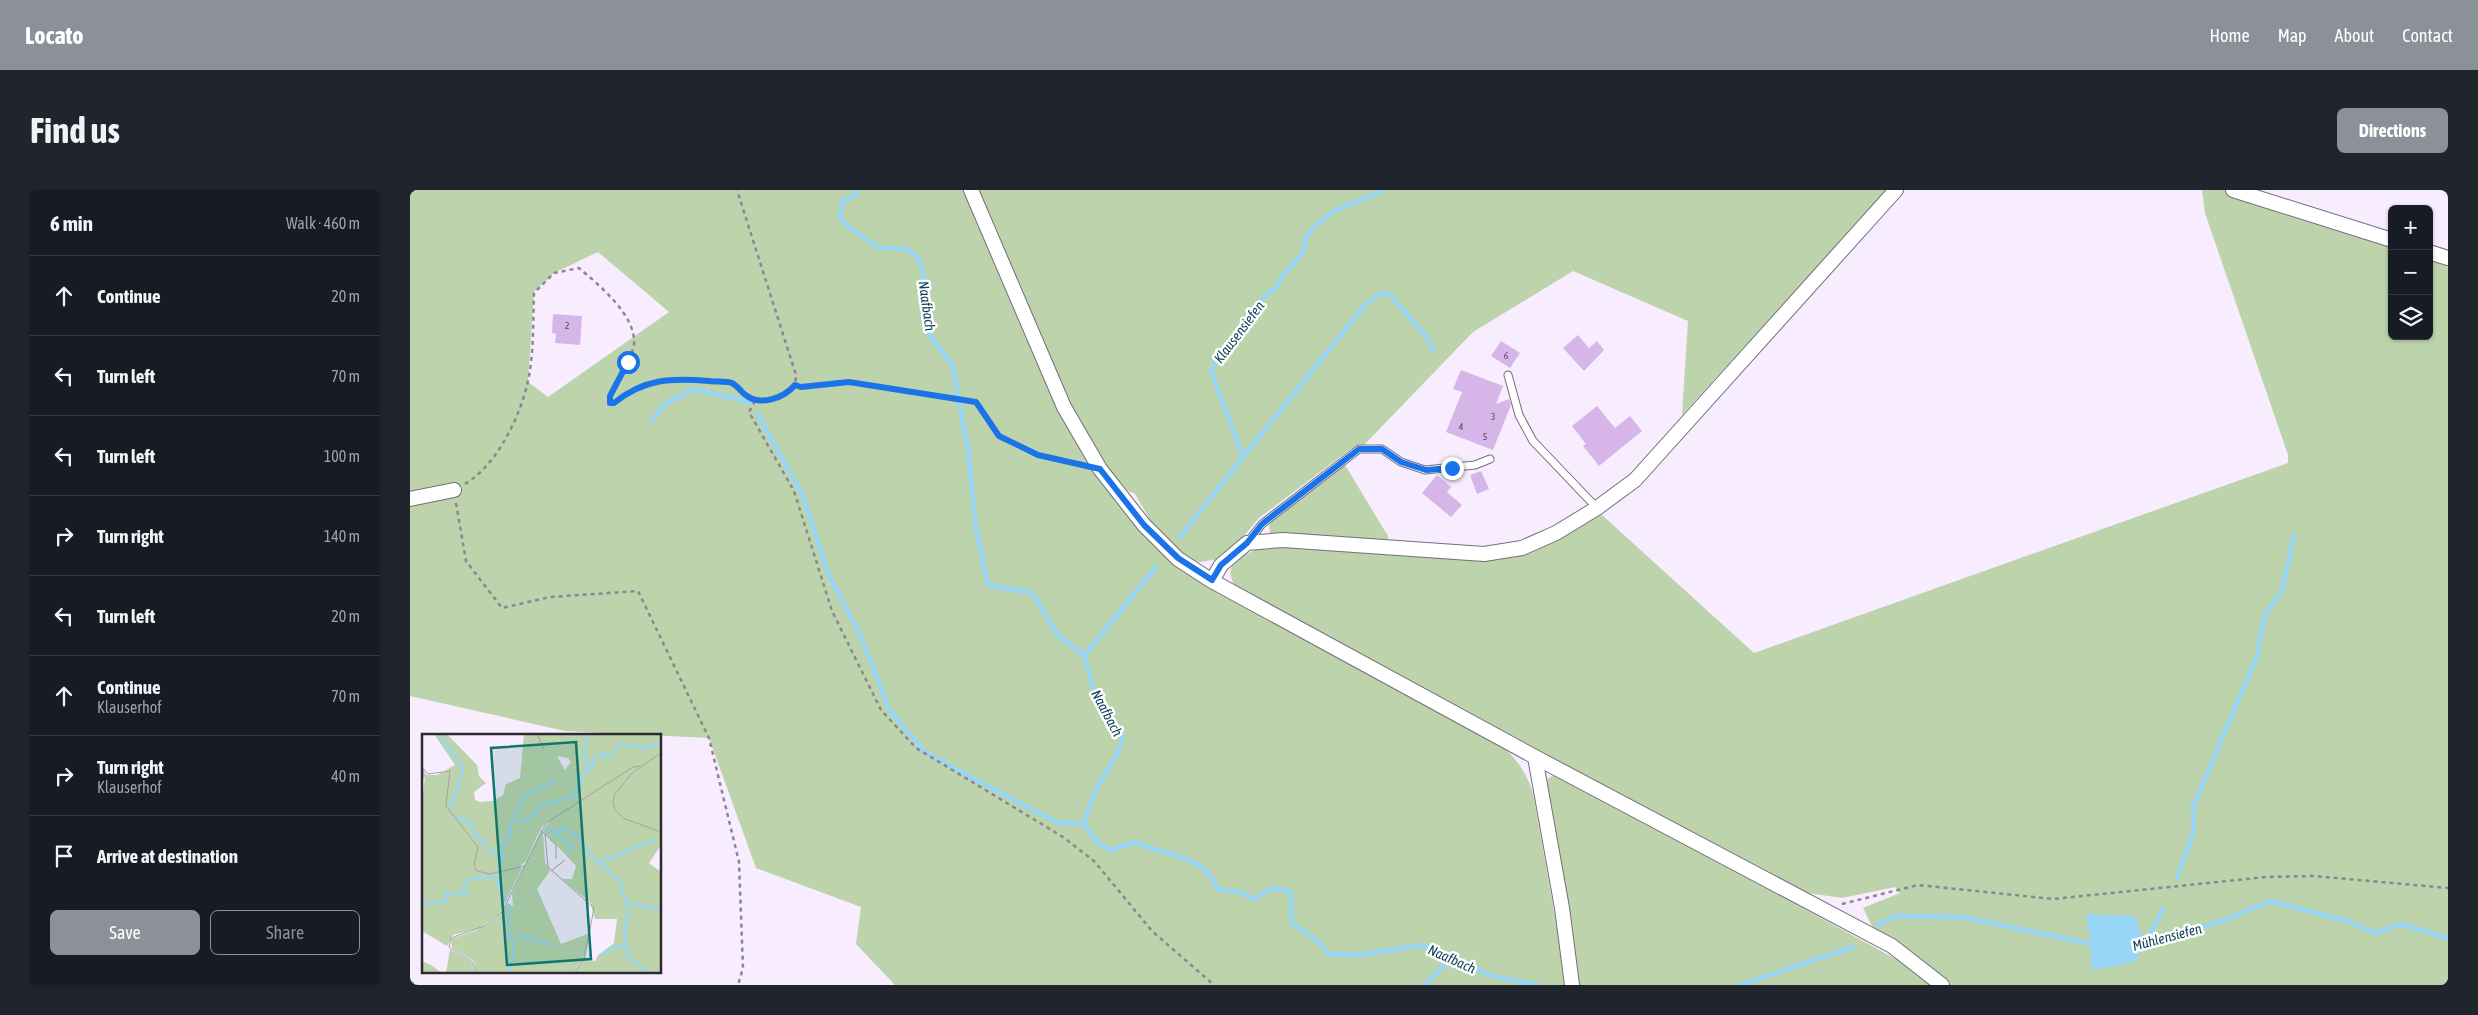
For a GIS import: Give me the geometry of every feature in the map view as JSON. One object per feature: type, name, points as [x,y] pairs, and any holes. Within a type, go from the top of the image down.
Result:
[{"type":"street","points":[[971,190],[1064,408],[1100,469],[1144,525],[1178,558],[1212,580],[1535,757],[1892,946],[1942,985]]},
{"type":"street","points":[[1212,580],[1221,565],[1247,543],[1283,540],[1484,554],[1522,548],[1556,533],[1597,508],[1635,480],[1896,190]]},
{"type":"street","points":[[2232,190],[2388,239]]},
{"type":"street","points":[[2433,253],[2448,258]]},
{"type":"street","points":[[410,499],[454,490]]},
{"type":"street","points":[[1535,757],[1562,908],[1572,985]]},
{"type":"lane","points":[[1508,375],[1519,415],[1533,441],[1597,508]]},
{"type":"lane","points":[[1247,543],[1262,524],[1359,449],[1382,449],[1401,462],[1426,470],[1475,464],[1490,459]]},
{"type":"path","points":[[737,190],[796,375],[795,385],[790,392],[772,400],[755,401],[746,396],[733,383],[673,378],[642,386],[614,403],[610,403],[610,396],[628,362],[634,344],[630,321],[601,287],[579,268],[554,273],[534,292],[528,382],[509,435],[479,476],[454,490],[466,561],[502,608],[550,597],[638,591],[709,738],[739,862],[743,968],[738,985]]},
{"type":"path","points":[[795,385],[801,387],[849,382],[976,402],[999,436],[1038,455],[1100,469]]},
{"type":"path","points":[[755,401],[749,412],[794,491],[832,611],[881,710],[916,748],[1063,838],[1094,861],[1152,931],[1214,985]]},
{"type":"path","points":[[1821,909],[1918,885],[2053,899],[2276,877],[2314,876],[2448,888]]},
{"type":"path","points":[[410,982],[417,985]]},
{"type":"green space","points":[[410,190],[1887,190],[1682,415],[1688,321],[1573,271],[1473,332],[1365,444],[1352,448],[1259,518],[1231,551],[1219,559],[1200,562],[1186,558],[1153,525],[1135,494],[1128,491],[1098,458],[1174,561],[1194,578],[1221,595],[1494,739],[1508,751],[1522,769],[1533,793],[1565,973],[1543,786],[1550,778],[1560,775],[1903,963],[1934,985],[895,985],[856,944],[861,907],[756,868],[709,738],[661,736],[661,734],[565,731],[410,696]],"holes":[[[598,252],[669,312],[548,397],[528,382],[534,292],[554,273]]]},
{"type":"green space","points":[[2202,190],[2225,190],[2388,243],[2388,340],[2433,340],[2433,259],[2448,265],[2448,985],[1947,985],[1873,928],[1863,908],[1900,893],[1895,887],[1842,898],[1801,892],[1239,592],[1233,582],[1232,566],[1236,561],[1251,552],[1269,545],[1478,558],[1602,515],[1754,653],[2288,463],[2288,455],[2205,213]]},
{"type":"green space","points":[[1345,465],[1388,536],[1388,544],[1270,535],[1269,525],[1275,518]]},
{"type":"water","points":[[2086,914],[2135,916],[2145,945],[2134,962],[2101,969],[2091,968],[2091,944]]},
{"type":"building","points":[[553,314],[582,316],[580,345],[555,343],[556,334],[552,333]]},
{"type":"building","points":[[1578,335],[1589,348],[1597,341],[1604,350],[1584,371],[1563,348]]},
{"type":"building","points":[[1501,341],[1520,353],[1510,368],[1491,356]]},
{"type":"building","points":[[1461,370],[1503,386],[1496,404],[1509,399],[1511,405],[1493,450],[1446,432],[1462,392],[1453,389]]},
{"type":"building","points":[[1597,406],[1615,428],[1630,416],[1642,431],[1599,466],[1583,446],[1586,444],[1572,426]]},
{"type":"building","points":[[1481,471],[1489,489],[1477,494],[1470,475]]},
{"type":"building","points":[[1437,475],[1451,487],[1447,492],[1462,505],[1451,517],[1422,493]]},
{"type":"waterway","name":"Naafbach","points":[[854,190],[856,195],[842,202],[840,217],[850,228],[879,248],[907,249],[919,259],[927,291],[928,333],[952,364],[968,450],[976,528],[988,585],[1032,593],[1057,634],[1084,656],[1096,697],[1123,736],[1117,754],[1099,784],[1089,806],[1084,824],[1097,842],[1112,850],[1136,842],[1184,858],[1208,873],[1219,890],[1240,892],[1253,899],[1274,888],[1291,892],[1292,923],[1316,940],[1329,954],[1357,955],[1422,945],[1453,956],[1488,975],[1537,985]]},
{"type":"waterway","name":"Klausensiefen","points":[[1180,537],[1243,457],[1211,371],[1237,331],[1252,315],[1261,300],[1278,286],[1281,278],[1304,251],[1305,239],[1312,229],[1332,212],[1384,190]]},
{"type":"waterway","points":[[1243,457],[1365,305],[1381,293],[1390,295],[1425,335],[1434,351]]},
{"type":"waterway","points":[[651,422],[664,405],[693,389],[750,402]]},
{"type":"waterway","points":[[757,413],[803,496],[828,573],[862,639],[890,711],[926,753],[1060,823],[1084,824]]},
{"type":"waterway","points":[[2177,878],[2194,830],[2193,807],[2257,656],[2265,614],[2282,591],[2294,535]]},
{"type":"waterway","name":"Klausensiefen","points":[[1084,656],[1156,567]]},
{"type":"waterway","name":"Mühlensiefen","points":[[2141,946],[2222,921],[2270,901],[2347,921],[2375,933],[2401,924],[2448,938]]},
{"type":"waterway","points":[[2145,945],[2163,909]]},
{"type":"waterway","name":"Mühlensiefen","points":[[1877,925],[1895,916],[1963,917],[2096,945]]},
{"type":"waterway","name":"Mühlensiefen","points":[[1740,985],[1853,947]]},
{"type":"waterway","points":[[1425,985],[1453,956]]},
{"type":"route","points":[[628,362],[610,396],[610,403],[614,403],[642,386],[673,378],[733,383],[746,396],[755,401],[772,400],[790,392],[795,385],[801,387],[849,382],[976,402],[999,436],[1038,455],[1100,469],[1144,525],[1178,558],[1212,580],[1221,565],[1247,543],[1262,524],[1359,449],[1382,449],[1401,462],[1426,470],[1452,468]]}]
